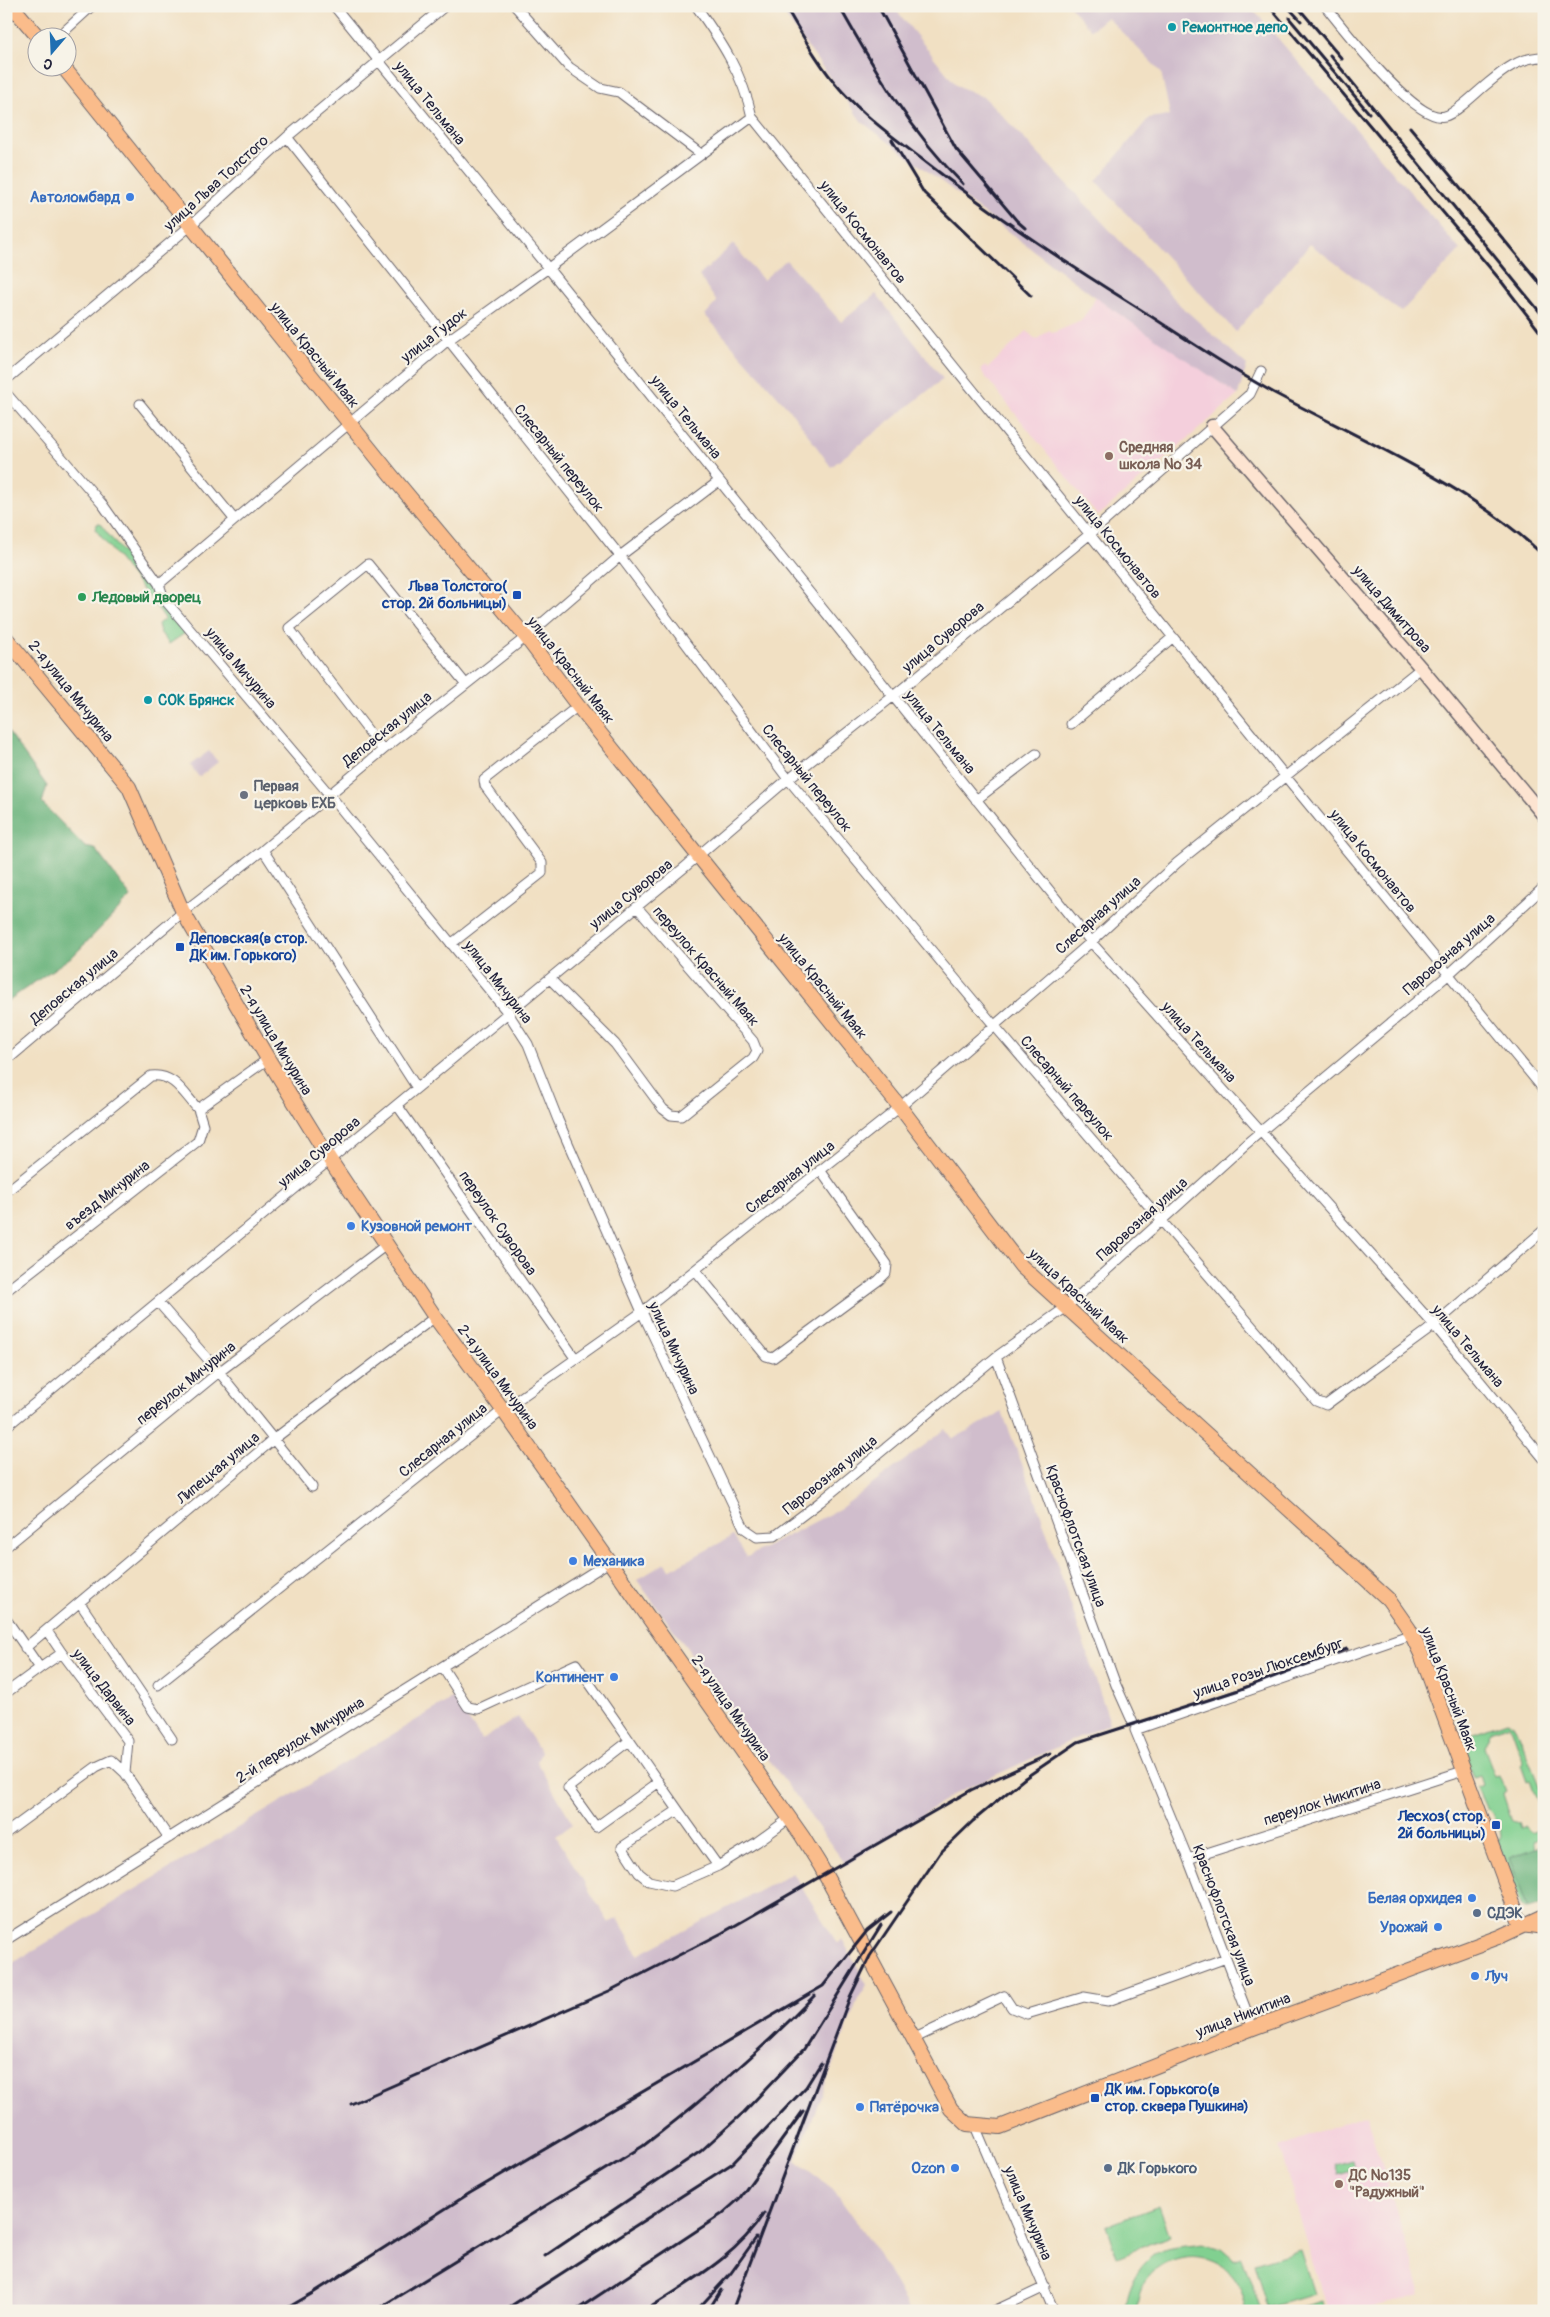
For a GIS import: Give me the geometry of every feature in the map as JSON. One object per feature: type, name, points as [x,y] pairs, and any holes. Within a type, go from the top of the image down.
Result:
[{"type":"main road","points":[[12,6],[31,28]]},
{"type":"main road","name":"улица Красный Маяк","points":[[72,78],[349,423],[526,637],[578,706],[900,1106],[1021,1266],[1065,1308],[1388,1599],[1412,1634],[1521,1925]]},
{"type":"main road","name":"2-я улица Мичурина","points":[[6,638],[129,787],[182,912],[330,1160],[434,1317],[503,1410],[790,1818],[820,1865],[951,2109],[961,2120],[975,2126]]},
{"type":"main road","name":"улица Никитина","points":[[975,2126],[1000,2127],[1253,2028],[1499,1937],[1521,1925],[1544,1916]]},
{"type":"main road","points":[[1521,1925],[1544,1928]]},
{"type":"street","points":[[69,28],[92,6]]},
{"type":"street","name":"улица Тельмана","points":[[334,6],[548,268],[1091,942],[1434,1324],[1544,1459]]},
{"type":"street","name":"улица Льва Толстого","points":[[6,380],[190,226],[287,137],[445,6]]},
{"type":"street","points":[[515,6],[569,67],[600,88],[619,92],[701,154]]},
{"type":"street","name":"улица Космонавтов","points":[[696,6],[724,45],[747,91],[752,117],[1286,777],[1544,1090]]},
{"type":"street","points":[[1325,6],[1395,88],[1432,117],[1446,116],[1510,65],[1530,57],[1544,57]]},
{"type":"street","name":"улица Гудок","points":[[159,584],[447,341],[752,117]]},
{"type":"street","name":"Слесарный переулок","points":[[287,137],[447,341],[620,556],[788,779],[993,1024],[1316,1401],[1326,1404],[1334,1399],[1434,1324]]},
{"type":"street","name":"улица Суворова","points":[[6,1427],[637,907],[788,779],[893,696],[1090,534],[1250,394],[1261,371]]},
{"type":"street","points":[[6,393],[103,505],[159,584]]},
{"type":"street","points":[[140,404],[234,519]]},
{"type":"street","name":"улица Димитрова","points":[[1212,426],[1420,668],[1544,816]]},
{"type":"street","name":"Деповская улица","points":[[6,1062],[182,912],[263,850],[465,683],[526,637],[620,556],[719,481]]},
{"type":"street","points":[[383,750],[289,628],[368,564],[465,683]]},
{"type":"street","name":"улица Мичурина","points":[[159,584],[164,599],[329,794],[508,1013],[528,1044],[558,1120],[642,1312],[744,1528]]},
{"type":"street","points":[[1071,724],[1173,637]]},
{"type":"street","name":"Слесарная улица","points":[[158,1685],[503,1410],[642,1312],[900,1106],[993,1024],[1091,942],[1177,863],[1420,668]]},
{"type":"street","points":[[451,944],[542,873],[542,863],[484,786],[484,780],[578,706]]},
{"type":"street","points":[[976,800],[1036,754]]},
{"type":"street","points":[[263,850],[417,1088]]},
{"type":"street","name":"Паровозная улица","points":[[744,1528],[757,1537],[775,1536],[820,1502],[996,1358],[1065,1308],[1260,1131],[1448,975],[1544,887]]},
{"type":"street","name":"переулок Красный Маяк","points":[[550,979],[615,1044],[664,1109],[671,1114],[681,1116],[753,1058],[756,1051],[753,1041],[637,907]]},
{"type":"street","points":[[6,1192],[151,1076],[161,1075],[170,1078],[198,1109],[268,1059]]},
{"type":"street","name":"переулок Суворова","points":[[397,1105],[575,1358]]},
{"type":"street","name":"въезд Мичурина","points":[[6,1291],[198,1141],[203,1125],[198,1109]]},
{"type":"street","points":[[695,1270],[766,1356],[773,1358],[879,1280],[886,1273],[887,1264],[820,1170]]},
{"type":"street","points":[[1434,1324],[1544,1230]]},
{"type":"street","name":"переулок Мичурина","points":[[6,1547],[219,1372],[386,1244]]},
{"type":"street","points":[[158,1302],[219,1372],[312,1487]]},
{"type":"street","name":"Липецкая улица","points":[[25,1648],[274,1439],[434,1317]]},
{"type":"street","name":"Краснофлотская улица","points":[[996,1358],[1112,1676],[1188,1859],[1253,2028]]},
{"type":"street","name":"2-й переулок Мичурина","points":[[6,1940],[443,1668],[609,1562]]},
{"type":"street","points":[[80,1603],[172,1739]]},
{"type":"street","points":[[6,1619],[40,1668],[6,1693]]},
{"type":"street","points":[[46,1631],[62,1653]]},
{"type":"street","name":"улица Розы Люксембург","points":[[1134,1726],[1412,1634]]},
{"type":"street","name":"улица Дарвина","points":[[40,1668],[62,1653],[128,1741],[125,1773]]},
{"type":"street","points":[[443,1668],[468,1707],[478,1710],[576,1664],[718,1866]]},
{"type":"street","points":[[629,1741],[568,1788],[596,1828],[660,1782]]},
{"type":"street","points":[[6,1833],[96,1767],[111,1760],[125,1773],[168,1838]]},
{"type":"street","name":"переулок Никитина","points":[[1188,1859],[1464,1771]]},
{"type":"street","points":[[678,1810],[622,1848],[639,1873],[649,1881],[672,1886],[718,1866],[757,1842],[790,1818]]},
{"type":"street","points":[[912,2039],[1004,1996],[1012,2008],[1027,2014],[1084,1997],[1108,2001],[1226,1958]]},
{"type":"street","name":"улица Мичурина","points":[[975,2126],[1054,2311]]},
{"type":"street","points":[[994,2311],[1045,2287]]},
{"type":"shaded area","points":[[778,6],[893,6],[956,85],[985,98],[1181,306],[1247,365],[1238,395],[1106,305],[862,122]]},
{"type":"shaded area","points":[[1070,6],[1250,6],[1460,250],[1401,312],[1310,244],[1236,332],[1096,181],[1149,118],[1170,115],[1161,72],[1107,17],[1091,30]]},
{"type":"shaded area","points":[[733,244],[763,280],[786,260],[841,322],[876,294],[943,379],[831,467],[791,411],[705,315],[717,302],[699,276]]},
{"type":"shaded area","name":"Средняя школа № 34","points":[[1095,296],[1238,395],[1098,516],[980,370],[985,366],[988,368],[1027,331],[1036,340],[1049,330],[1053,333],[1081,321],[1093,303]]},
{"type":"shaded area","points":[[209,751],[218,762],[199,777],[190,765]]},
{"type":"shaded area","points":[[1002,1412],[1036,1500],[1110,1723],[956,1793],[846,1865],[637,1580],[665,1563],[669,1570],[733,1536],[747,1557],[841,1508],[946,1429],[953,1439]]},
{"type":"shaded area","points":[[453,1698],[482,1740],[518,1717],[541,1752],[537,1762],[573,1824],[556,1836],[609,1923],[618,1918],[638,1955],[793,1873],[837,1943],[842,1939],[867,1985],[858,1999],[796,2161],[833,2189],[876,2250],[910,2311],[6,2311],[6,1967]]},
{"type":"shaded area","name":"ДС №135 \"Радужный\"","points":[[1367,2114],[1421,2294],[1364,2311],[1327,2311],[1279,2146]]},
{"type":"green space","points":[[97,524],[100,524],[185,630],[185,633],[169,644],[160,632],[158,624],[165,618],[95,529]]},
{"type":"green space","points":[[6,729],[47,786],[42,803],[85,847],[95,849],[131,897],[74,955],[6,1002]]},
{"type":"green space","points":[[1507,1721],[1514,1724],[1540,1788],[1544,1787],[1544,1807],[1540,1809],[1530,1781],[1527,1782],[1521,1765],[1523,1763],[1509,1724],[1491,1731],[1484,1747],[1495,1776],[1499,1775],[1506,1792],[1503,1794],[1512,1821],[1518,1823],[1520,1829],[1525,1827],[1530,1832],[1544,1827],[1544,1837],[1533,1841],[1536,1848],[1509,1858],[1528,1909],[1522,1906],[1498,1843],[1501,1835],[1493,1813],[1486,1808],[1477,1788],[1483,1785],[1480,1776],[1474,1778],[1459,1738]]},
{"type":"green space","points":[[1544,1845],[1544,1904],[1528,1909],[1509,1858]]},
{"type":"green space","points":[[1353,2160],[1355,2169],[1338,2174],[1335,2165]]},
{"type":"green space","points":[[1159,2206],[1170,2236],[1117,2257],[1106,2226]]},
{"type":"green space","points":[[1202,2243],[1221,2249],[1234,2260],[1242,2257],[1261,2311],[1247,2311],[1239,2284],[1224,2267],[1209,2259],[1193,2256],[1176,2259],[1161,2266],[1149,2277],[1140,2292],[1137,2311],[1125,2311],[1128,2292],[1132,2283],[1137,2273],[1150,2257],[1166,2248]]},
{"type":"green space","points":[[1300,2250],[1314,2294],[1267,2308],[1254,2264]]},
{"type":"green space","points":[[1321,2301],[1323,2311],[1287,2311]]},
{"type":"railway","points":[[785,6],[811,49],[850,100],[882,128],[951,182],[1025,235],[1241,374],[1452,487],[1516,531],[1544,556]]},
{"type":"railway","points":[[839,6],[880,77],[910,122],[963,184]]},
{"type":"railway","points":[[878,6],[956,149],[1025,228]]},
{"type":"railway","points":[[1269,6],[1501,281],[1544,337]]},
{"type":"railway","points":[[1287,6],[1301,21]]},
{"type":"railway","points":[[1297,6],[1342,59]]},
{"type":"railway","points":[[1289,18],[1369,113]]},
{"type":"railway","points":[[1330,55],[1544,317]]},
{"type":"railway","points":[[1410,127],[1544,288]]},
{"type":"railway","points":[[892,140],[924,193],[1031,296]]},
{"type":"railway","points":[[732,2311],[850,1997],[870,1956],[940,1853],[973,1821],[1025,1778],[1078,1742],[1236,1691],[1347,1649]]},
{"type":"railway","points":[[351,2104],[609,1991],[722,1933],[971,1790],[1050,1754]]},
{"type":"railway","points":[[282,2311],[470,2193],[823,1986],[867,1931],[891,1912]]},
{"type":"railway","points":[[545,2256],[701,2151],[744,2112],[804,2049],[881,1925]]},
{"type":"railway","points":[[374,2311],[643,2146],[732,2074],[815,1995]]},
{"type":"railway","points":[[503,2311],[733,2163],[806,2087],[821,2063]]},
{"type":"railway","points":[[575,2311],[722,2214],[739,2199],[803,2111]]},
{"type":"railway","points":[[645,2311],[726,2256],[753,2229],[764,2213]]},
{"type":"railway","points":[[696,2311],[731,2273],[756,2238]]},
{"type":"railway","points":[[708,2311],[721,2290]]},
{"type":"place","name":"Ремонтное депо","points":[[1172,27]]},
{"type":"place","name":"Автоломбард","points":[[130,197]]},
{"type":"place","name":"Средняя школа № 34","points":[[1109,456]]},
{"type":"place","name":"Льва Толстого( стор. 2й больницы)","points":[[517,595]]},
{"type":"place","name":"Ледовый дворец","points":[[82,597]]},
{"type":"place","name":"СОК Брянск","points":[[148,700]]},
{"type":"place","name":"Первая церковь ЕХБ","points":[[244,795]]},
{"type":"place","name":"Деповская(в стор. ДК им. Горького)","points":[[180,947]]},
{"type":"place","name":"Кузовной ремонт","points":[[351,1226]]},
{"type":"place","name":"Механика","points":[[573,1561]]},
{"type":"place","name":"Континент","points":[[614,1677]]},
{"type":"place","name":"Лесхоз( стор. 2й больницы)","points":[[1496,1825]]},
{"type":"place","name":"Белая орхидея","points":[[1472,1898]]},
{"type":"place","name":"СДЭК","points":[[1477,1913]]},
{"type":"place","name":"Урожай","points":[[1438,1927]]},
{"type":"place","name":"Луч","points":[[1475,1976]]},
{"type":"place","name":"ДК им. Горького(в стор. сквера Пушкина)","points":[[1095,2098]]},
{"type":"place","name":"Пятёрочка","points":[[860,2107]]},
{"type":"place","name":"Ozon","points":[[955,2168]]},
{"type":"place","name":"ДК Горького","points":[[1108,2168]]},
{"type":"place","name":"ДС №135 \"Радужный\"","points":[[1339,2184]]}]
